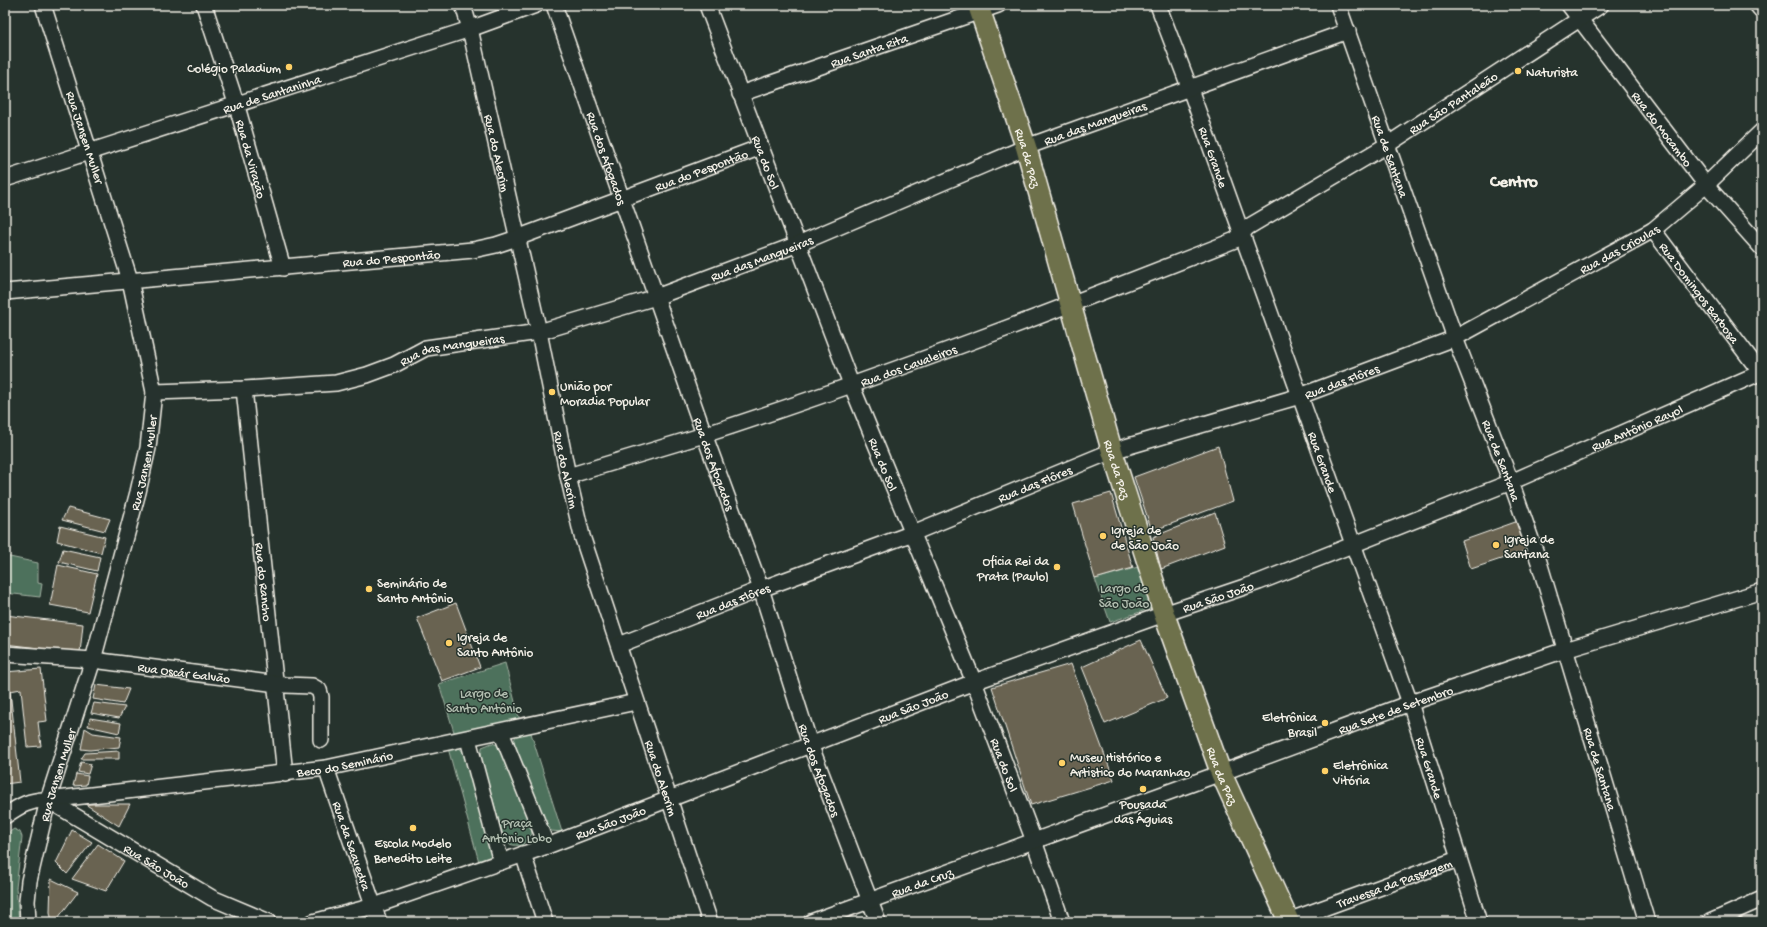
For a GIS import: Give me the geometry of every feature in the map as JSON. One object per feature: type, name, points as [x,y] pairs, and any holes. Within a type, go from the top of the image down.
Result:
[{"type":"main road","name":"Rua da Paz","points":[[985,7],[1112,451],[1164,614],[1221,773],[1288,922]]},
{"type":"street","name":"Rua Jansen Muller","points":[[28,922],[27,901],[29,881],[48,800],[93,660],[138,492],[148,448],[154,392],[130,280],[43,5]]},
{"type":"street","name":"Rua da Viração","points":[[204,5],[236,103],[283,268]]},
{"type":"street","name":"Rua do Alecrim","points":[[463,5],[470,29],[539,332],[568,476],[582,536],[710,922]]},
{"type":"street","name":"Rua de Santaninha","points":[[5,179],[236,103],[470,29],[536,5]]},
{"type":"street","name":"Rua dos Afogados","points":[[554,5],[704,434],[761,589],[810,744],[878,922]]},
{"type":"street","name":"Rua do Sol","points":[[707,5],[851,384],[974,682],[1034,841],[1062,922]]},
{"type":"street","name":"Rua Grande","points":[[1158,5],[1190,89],[1410,703],[1479,922]]},
{"type":"street","name":"Rua de Santana","points":[[1338,5],[1455,338],[1511,482],[1539,562],[1647,922]]},
{"type":"street","name":"Rua do Mocambo","points":[[1569,5],[1578,20],[1706,185],[1762,248]]},
{"type":"street","name":"Rua São Pantaleão","points":[[1241,234],[1248,227],[1387,145],[1601,5]]},
{"type":"street","points":[[1757,5],[1762,11]]},
{"type":"street","name":"Rua Santa Rita","points":[[740,94],[985,7]]},
{"type":"street","name":"Rua das Mangueiras","points":[[154,392],[244,389],[336,383],[367,376],[394,365],[426,348],[539,332],[656,297],[798,244],[1026,148],[1348,31]]},
{"type":"street","name":"Rua das Crioulas","points":[[1455,338],[1653,230],[1706,185],[1762,131]]},
{"type":"street","name":"Rua do Pespontão","points":[[5,292],[473,250],[496,245],[517,238],[760,147]]},
{"type":"street","name":"Rua Domingos Barbosa","points":[[1653,230],[1762,373]]},
{"type":"street","name":"Rua dos Cavaleiros","points":[[568,476],[704,434],[851,384],[1070,305],[1235,240],[1241,234]]},
{"type":"street","name":"Rua das Flôres","points":[[619,644],[761,589],[913,533],[1112,451],[1300,396],[1455,338]]},
{"type":"street","name":"Rua Antônio Rayol","points":[[1511,482],[1762,373]]},
{"type":"street","name":"Rua do Rancho","points":[[244,389],[285,774]]},
{"type":"street","name":"Rua São João","points":[[313,922],[374,906],[547,846],[974,682],[1164,614],[1259,582],[1354,546],[1511,482]]},
{"type":"street","name":"Rua Sete de Setembro","points":[[1034,841],[1465,684],[1565,650],[1762,591]]},
{"type":"street","name":"Rua Oscár Galvão","points":[[5,654],[93,660],[275,683],[312,686],[319,690],[321,697],[321,740]]},
{"type":"street","name":"Beco do Seminário","points":[[5,816],[30,801],[285,774],[326,768],[501,732],[636,702]]},
{"type":"street","points":[[501,732],[547,846]]},
{"type":"street","points":[[468,739],[501,862]]},
{"type":"street","name":"Rua da Saavedra","points":[[326,768],[380,922]]},
{"type":"street","name":"Rua São João","points":[[48,800],[212,898],[269,922]]},
{"type":"street","name":"Rua da Cruz","points":[[810,922],[870,899],[1034,841]]},
{"type":"street","points":[[523,854],[545,922]]},
{"type":"street","name":"Travessa da Passagem","points":[[1288,922],[1458,858]]},
{"type":"street","points":[[1710,922],[1762,899]]},
{"type":"green space","points":[[5,556],[38,563],[38,583],[42,584],[40,597],[5,593]]},
{"type":"green space","name":"Largo de São João","points":[[1138,567],[1152,608],[1110,622],[1095,579]]},
{"type":"green space","name":"Largo de Santo Antônio","points":[[505,663],[520,721],[455,735],[439,684]]},
{"type":"green space","points":[[530,730],[562,832],[551,831],[546,826],[515,746],[514,742],[516,736]]},
{"type":"green space","name":"Praça Antônio Lobo","points":[[492,743],[500,746],[531,826],[532,834],[522,845],[508,843],[503,835],[481,759],[482,747]]},
{"type":"green space","points":[[448,748],[459,748],[466,754],[492,849],[491,857],[479,862]]},
{"type":"green space","points":[[14,829],[20,832],[22,837],[16,888],[19,922],[5,922],[5,835]]},
{"type":"building","points":[[1218,446],[1233,501],[1152,531],[1134,477]]},
{"type":"building","name":"Igreja de de São João","points":[[1111,493],[1133,568],[1095,579],[1073,504]]},
{"type":"building","points":[[68,508],[110,519],[105,531],[62,520]]},
{"type":"building","points":[[1215,512],[1225,545],[1161,569],[1153,537]]},
{"type":"building","name":"Igreja de Santana","points":[[1521,520],[1531,549],[1471,569],[1462,541]]},
{"type":"building","points":[[60,526],[105,537],[101,553],[57,541]]},
{"type":"building","points":[[63,549],[100,557],[97,571],[59,562]]},
{"type":"building","points":[[58,565],[97,574],[88,612],[50,605]]},
{"type":"building","name":"Igreja de Santo Antônio","points":[[456,603],[480,667],[442,681],[417,618]]},
{"type":"building","points":[[5,615],[83,624],[80,653],[5,644]]},
{"type":"building","points":[[1141,640],[1167,698],[1105,724],[1082,667]]},
{"type":"building","points":[[1071,664],[1114,780],[1031,805],[992,687]]},
{"type":"building","points":[[41,669],[47,721],[38,722],[41,746],[27,747],[21,689],[10,691],[20,782],[5,784],[5,672]]},
{"type":"building","points":[[96,685],[129,689],[123,704],[93,699]]},
{"type":"building","points":[[94,703],[125,707],[119,718],[91,713]]},
{"type":"building","points":[[90,718],[121,723],[119,733],[88,726]]},
{"type":"building","points":[[85,728],[93,733],[121,737],[119,747],[90,750],[81,749]]},
{"type":"building","points":[[119,751],[119,759],[81,759],[85,753]]},
{"type":"building","points":[[81,762],[91,764],[88,774],[78,772]]},
{"type":"building","points":[[76,774],[88,776],[86,785],[73,786]]},
{"type":"building","points":[[85,804],[130,804],[119,826]]},
{"type":"building","points":[[72,830],[92,842],[67,874],[56,863]]},
{"type":"building","points":[[98,844],[124,861],[106,891],[72,879]]},
{"type":"building","points":[[51,879],[78,892],[55,922],[52,922],[50,912]]},
{"type":"place","name":"Colégio Paladium","points":[[289,67]]},
{"type":"place","name":"Naturista","points":[[1518,71]]},
{"type":"place","name":"União por Moradia Popular","points":[[552,392]]},
{"type":"place","name":"Igreja de de São João","points":[[1103,536]]},
{"type":"place","name":"Igreja de Santana","points":[[1496,545]]},
{"type":"place","name":"Oficia Rei da Prata (Paulo)","points":[[1057,567]]},
{"type":"place","name":"Seminário de Santo Antônio","points":[[369,589]]},
{"type":"place","name":"Igreja de Santo Antônio","points":[[449,643]]},
{"type":"place","name":"Eletrônica Brasil","points":[[1325,723]]},
{"type":"place","name":"Museu Histórico e Artistico do Maranhao","points":[[1062,763]]},
{"type":"place","name":"Eletrônica Vitória","points":[[1325,771]]},
{"type":"place","name":"Pousada das Águias","points":[[1143,789]]},
{"type":"place","name":"Escola Modelo Benedito Leite","points":[[413,828]]},
{"type":"district","name":"Centro","points":[[1514,180]]}]
